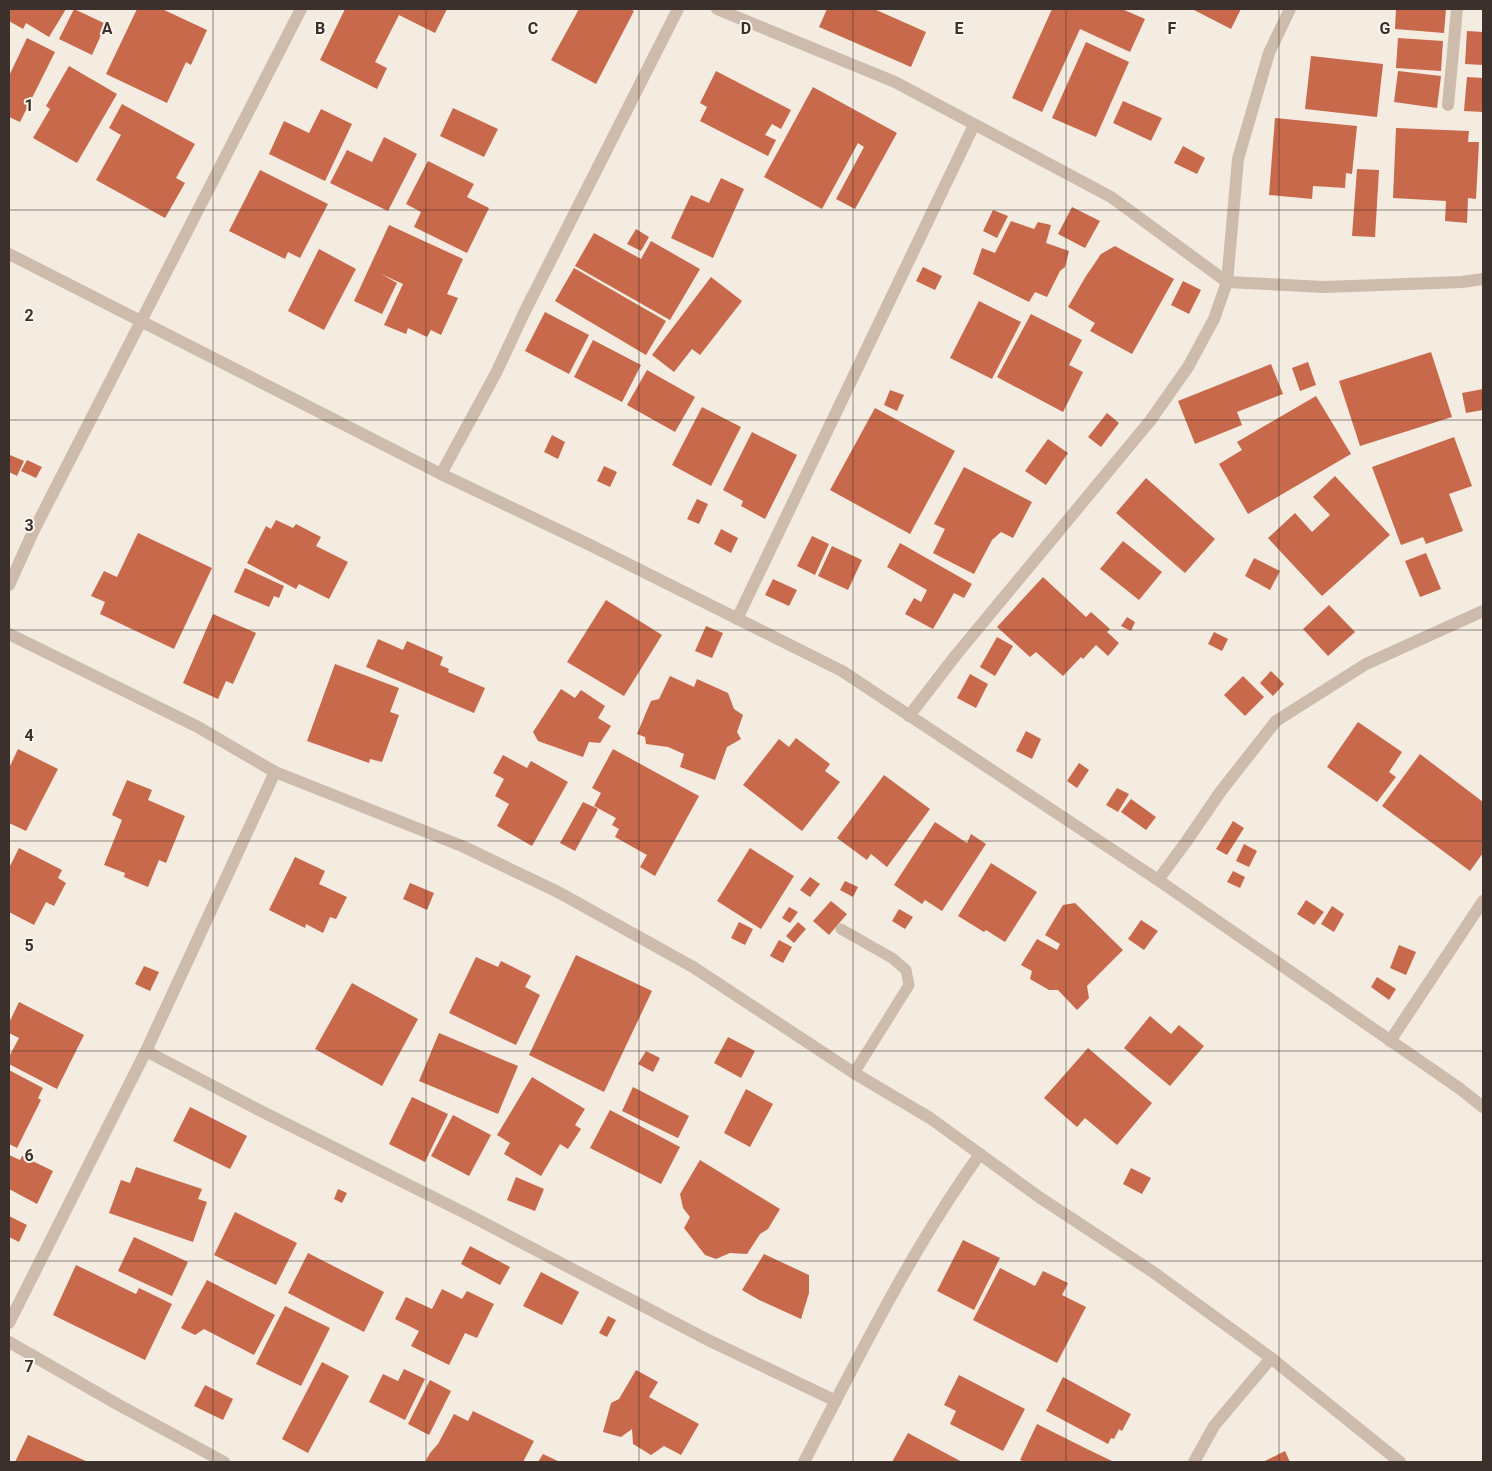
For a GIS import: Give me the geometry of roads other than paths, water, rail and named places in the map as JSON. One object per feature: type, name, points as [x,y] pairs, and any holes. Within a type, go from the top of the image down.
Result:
[{"type":"street","points":[[9,584],[32,532],[301,9]]},
{"type":"street","points":[[441,474],[496,373],[525,311],[678,9]]},
{"type":"street","points":[[717,9],[895,82],[1111,197],[1227,282],[1324,288],[1462,282],[1483,279]]},
{"type":"street","points":[[909,716],[962,648],[1150,421],[1188,367],[1214,319],[1227,282],[1238,159],[1269,53],[1290,9]]},
{"type":"street","points":[[1448,105],[1457,9]]},
{"type":"street","points":[[737,619],[974,125]]},
{"type":"street","points":[[9,254],[441,474],[590,545],[842,671],[1158,880],[1459,1088],[1483,1107]]},
{"type":"street","points":[[1158,880],[1221,791],[1276,721],[1366,664],[1483,611]]},
{"type":"street","points":[[9,634],[198,727],[275,772],[462,846],[558,892],[693,967],[854,1073],[930,1118],[1039,1196],[1153,1272],[1271,1358],[1400,1462]]},
{"type":"street","points":[[9,1323],[146,1052],[275,772]]},
{"type":"street","points":[[1390,1041],[1483,901]]},
{"type":"street","points":[[146,1052],[493,1227],[708,1340],[836,1401]]},
{"type":"street","points":[[804,1462],[913,1259],[956,1187],[980,1154]]},
{"type":"street","points":[[9,1342],[117,1404],[224,1462]]},
{"type":"street","points":[[1194,1462],[1214,1426],[1271,1358]]},
{"type":"lane","points":[[841,929],[892,958],[906,970],[909,985],[854,1073]]}]
